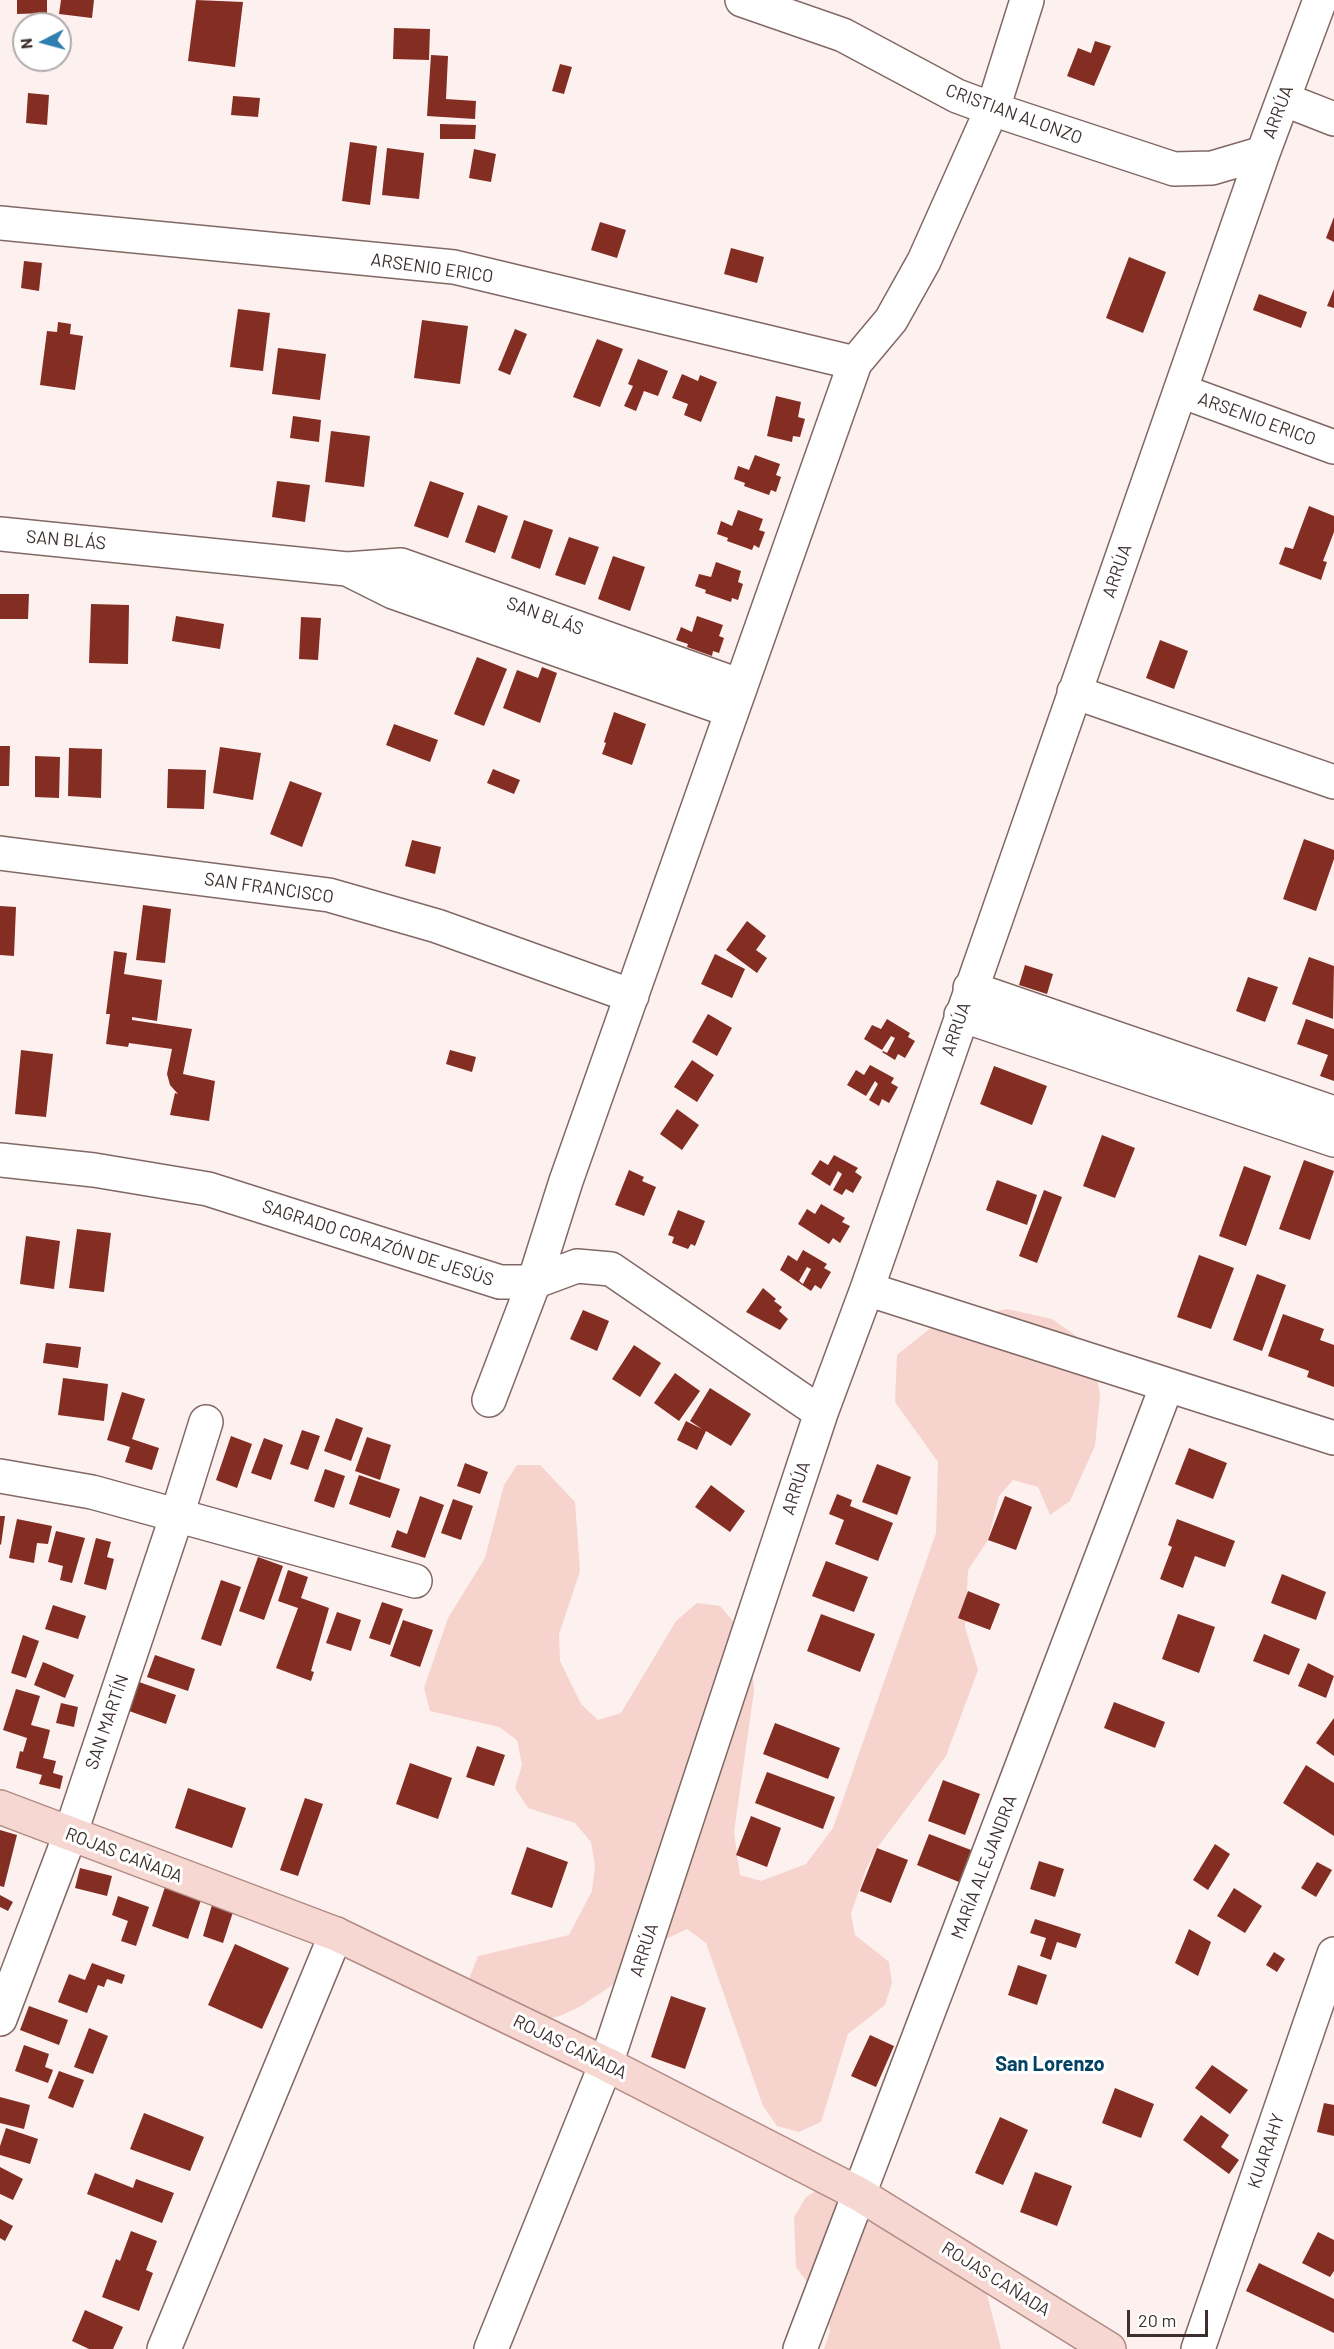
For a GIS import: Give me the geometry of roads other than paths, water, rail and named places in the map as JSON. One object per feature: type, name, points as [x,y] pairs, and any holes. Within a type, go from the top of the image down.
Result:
[{"type":"main road","name":"ROJAS CAÑADA","points":[[0,1807],[336,1934],[606,2064],[859,2194],[1109,2349]]},
{"type":"street","name":"CRISTIAN ALONZO","points":[[742,0],[843,35],[957,96],[1174,169],[1212,168],[1263,153]]},
{"type":"street","points":[[489,1400],[534,1282],[566,1181],[855,363],[891,320],[924,261],[992,109],[1027,0]]},
{"type":"street","name":"ARRÚA","points":[[491,2349],[606,2064],[821,1413],[867,1288],[1263,153],[1320,0]]},
{"type":"street","points":[[1283,99],[1334,119]]},
{"type":"street","name":"ARSENIO ERICO","points":[[0,223],[454,267],[855,363]]},
{"type":"street","name":"ARSENIO ERICO","points":[[1181,392],[1334,447]]},
{"type":"street","name":"SAN BLÁS","points":[[0,534],[347,569],[393,592],[736,698]]},
{"type":"street","points":[[1074,692],[1334,782]]},
{"type":"street","name":"SAN FRANCISCO","points":[[0,853],[329,894],[436,926],[632,996]]},
{"type":"street","points":[[966,1002],[1334,1113]]},
{"type":"street","points":[[966,1002],[1334,1140]]},
{"type":"street","name":"SAGRADO CORAZÓN DE JESÚS","points":[[0,1160],[94,1170],[208,1189],[500,1282],[534,1282],[577,1266],[611,1269],[821,1413]]},
{"type":"street","points":[[867,1288],[1334,1438]]},
{"type":"street","name":"MARÍA ALEJANDRA","points":[[800,2349],[1167,1385]]},
{"type":"street","name":"SAN MARTÍN","points":[[0,2019],[69,1835],[206,1422]]},
{"type":"street","points":[[0,1476],[92,1492],[415,1581]]},
{"type":"street","points":[[164,2349],[336,1934]]},
{"type":"street","name":"KUARAHY","points":[[1197,2349],[1334,1954]]},
{"type":"district","name":"San Lorenzo","points":[[1050,2064]]}]
